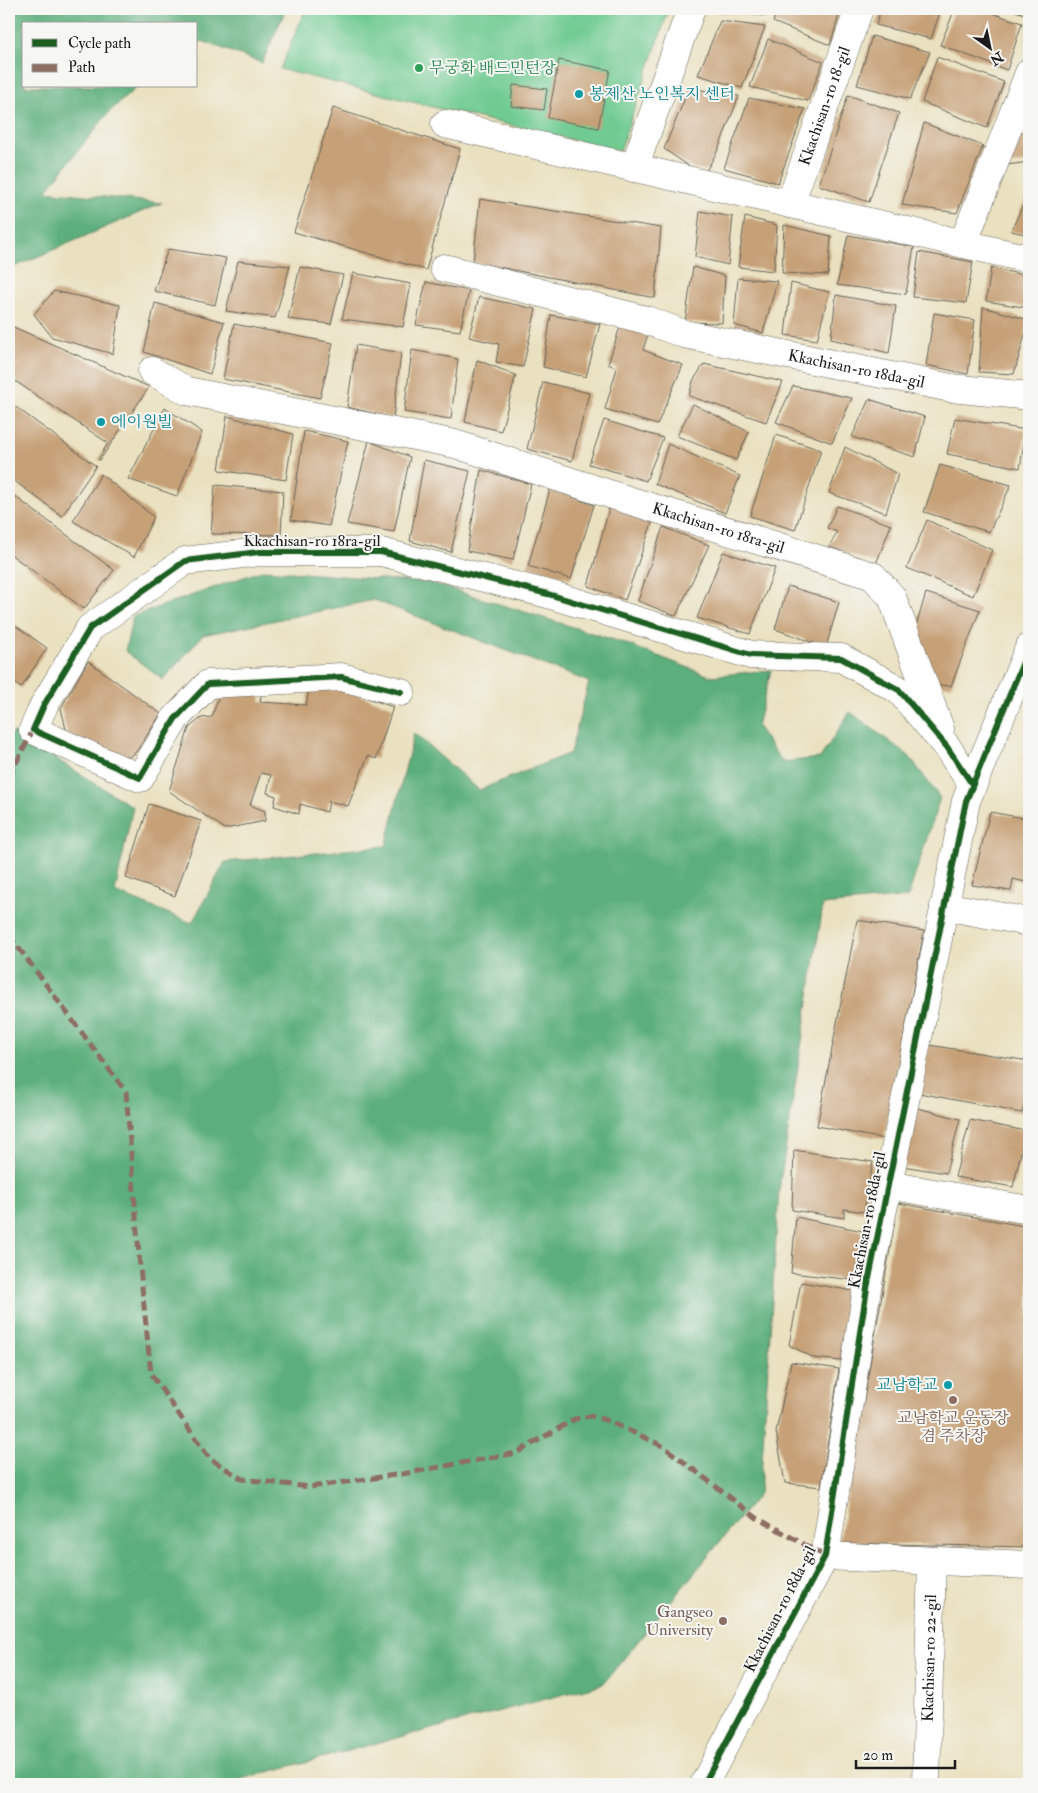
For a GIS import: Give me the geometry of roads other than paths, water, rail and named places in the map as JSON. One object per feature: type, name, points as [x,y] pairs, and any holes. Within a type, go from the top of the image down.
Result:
[{"type":"street","points":[[634,168],[691,9]]},
{"type":"street","name":"Kkachisan-ro 18-gil","points":[[790,204],[859,9]]},
{"type":"street","points":[[964,244],[1029,73]]},
{"type":"street","points":[[445,124],[1029,259]]},
{"type":"street","name":"Kkachisan-ro 18da-gil","points":[[444,268],[646,320],[684,334],[951,388],[1029,396]]},
{"type":"street","name":"Kkachisan-ro 18ra-gil","points":[[152,371],[187,391],[455,444],[873,576],[892,597],[947,747]]},
{"type":"street","name":"Kkachisan-ro 18ra-gil","points":[[401,692],[341,677],[208,684],[175,719],[140,778],[33,730],[44,705],[90,628],[185,561],[259,552],[381,552],[548,594],[751,655],[841,658],[899,690],[947,747],[972,784]]},
{"type":"street","name":"Kkachisan-ro 18da-gil","points":[[704,1784],[825,1556],[867,1288],[966,801],[1029,648]]},
{"type":"street","points":[[944,906],[1029,922]]},
{"type":"street","points":[[888,1185],[1029,1210]]},
{"type":"street","points":[[825,1556],[1029,1565]]},
{"type":"street","name":"Kkachisan-ro 22-gil","points":[[926,1784],[932,1561]]},
{"type":"place","name":"무궁화 배드민턴장","points":[[419,68]]},
{"type":"place","name":"봉제산 노인복지 센터","points":[[579,94]]},
{"type":"place","name":"에이원빌","points":[[101,422]]},
{"type":"place","name":"교남학교","points":[[948,1385]]},
{"type":"place","name":"교남학교 운동장 겸 주차장","points":[[953,1400]]},
{"type":"place","name":"Gangseo University","points":[[723,1621]]}]
